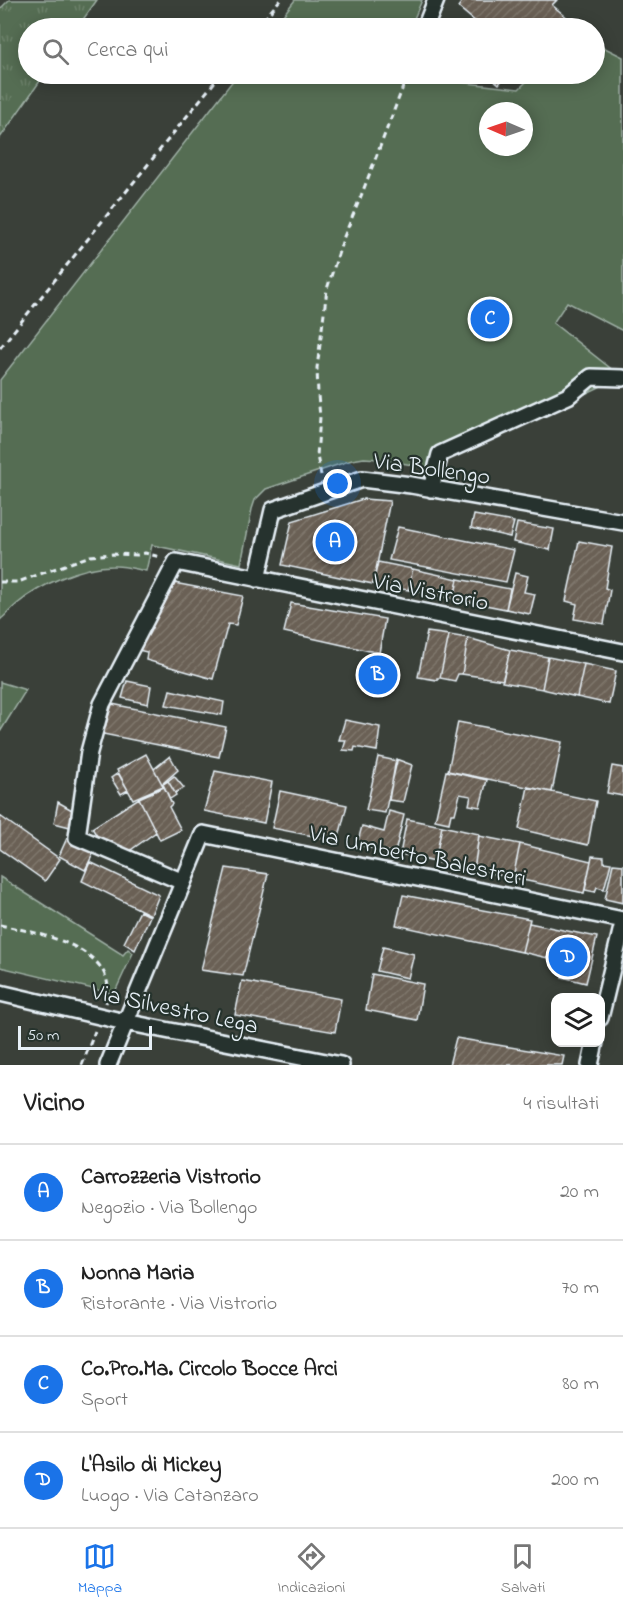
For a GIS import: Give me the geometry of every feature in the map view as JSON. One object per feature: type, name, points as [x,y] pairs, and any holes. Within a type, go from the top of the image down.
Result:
[{"type":"street","points":[[429,18],[436,0]]},
{"type":"street","points":[[431,489],[440,454],[568,396],[591,377],[623,378]]},
{"type":"street","name":"Via Bollengo","points":[[257,579],[273,510],[362,479],[623,522]]},
{"type":"street","points":[[108,1065],[183,882],[77,837],[89,752],[102,704],[176,562]]},
{"type":"street","name":"Via Vistrorio","points":[[176,562],[623,652]]},
{"type":"street","name":"Via Umberto Balestreri","points":[[183,882],[203,834],[623,921]]},
{"type":"street","points":[[605,997],[623,921]]},
{"type":"street","name":"Via Silvestro Lega","points":[[0,993],[101,1017],[341,1065]]},
{"type":"street","points":[[590,1065],[594,1047]]},
{"type":"path","points":[[265,18],[280,0]]},
{"type":"path","points":[[0,348],[212,84]]},
{"type":"path","points":[[327,492],[317,456],[320,411],[317,368],[327,289],[340,246],[404,84]]},
{"type":"path","points":[[0,582],[18,582],[90,556],[145,553],[176,562]]},
{"type":"path","points":[[0,925],[70,944],[88,955],[101,968],[107,983],[107,999],[82,1065]]},
{"type":"green space","points":[[9,0],[97,0],[84,18],[18,18],[18,84],[38,84],[0,138],[0,9]]},
{"type":"green space","points":[[295,0],[422,0],[414,18],[281,18]]},
{"type":"green space","points":[[605,48],[623,57],[623,331],[567,302],[553,323],[614,371],[606,384],[429,468],[364,458],[266,489],[255,500],[252,509],[241,564],[152,545],[146,571],[117,566],[101,567],[62,577],[27,597],[0,620],[0,380],[230,84],[476,84],[519,89],[524,84],[605,84]]},
{"type":"green space","points":[[0,682],[26,690],[0,732]]},
{"type":"green space","points":[[0,877],[123,955],[128,949],[133,953],[114,994],[0,967]]},
{"type":"building","points":[[463,0],[557,0],[552,5],[568,18],[471,18],[458,7]]},
{"type":"building","points":[[363,499],[390,501],[373,584],[282,565],[292,521]]},
{"type":"building","points":[[474,515],[514,522],[510,537],[471,528]]},
{"type":"building","points":[[517,523],[554,529],[550,550],[513,542]]},
{"type":"building","points":[[398,527],[514,550],[506,582],[389,560]]},
{"type":"building","points":[[579,541],[612,547],[605,588],[610,590],[604,624],[574,619],[577,604],[566,601]]},
{"type":"building","points":[[378,562],[413,569],[408,590],[373,584]]},
{"type":"building","points":[[413,569],[458,579],[454,599],[408,590]]},
{"type":"building","points":[[515,573],[528,576],[524,592],[535,594],[530,614],[506,609]]},
{"type":"building","points":[[458,579],[510,589],[506,609],[454,599]]},
{"type":"building","points":[[174,583],[243,596],[236,625],[228,624],[213,679],[146,660],[147,652],[138,650]]},
{"type":"building","points":[[291,603],[385,619],[379,653],[284,632]]},
{"type":"building","points":[[427,632],[449,635],[440,678],[437,680],[418,677]]},
{"type":"building","points":[[449,635],[468,638],[462,674],[458,674],[455,681],[440,678]]},
{"type":"building","points":[[468,638],[510,650],[503,680],[462,674]]},
{"type":"building","points":[[510,650],[548,657],[542,689],[502,682]]},
{"type":"building","points":[[548,657],[584,664],[577,697],[542,689]]},
{"type":"building","points":[[364,663],[396,671],[394,685],[360,679]]},
{"type":"building","points":[[584,664],[616,671],[609,704],[577,697]]},
{"type":"building","points":[[127,681],[151,686],[148,704],[122,698]]},
{"type":"building","points":[[170,690],[224,702],[222,715],[166,705]]},
{"type":"building","points":[[112,704],[226,727],[219,757],[103,734]]},
{"type":"building","points":[[345,720],[380,727],[377,751],[355,747],[354,751],[343,750],[346,740],[339,740]]},
{"type":"building","points":[[458,722],[562,742],[552,792],[448,771]]},
{"type":"building","points":[[146,754],[163,786],[133,799],[117,770]]},
{"type":"building","points":[[170,756],[178,770],[162,784],[154,769]]},
{"type":"building","points":[[378,757],[397,761],[385,813],[366,810]]},
{"type":"building","points":[[396,759],[412,765],[403,802],[389,800]]},
{"type":"building","points":[[612,766],[623,768],[623,796],[607,793]]},
{"type":"building","points":[[215,771],[272,782],[264,823],[204,811]]},
{"type":"building","points":[[446,771],[487,780],[480,807],[469,805],[471,796],[460,794],[455,814],[451,814],[449,823],[435,820]]},
{"type":"building","points":[[118,773],[128,790],[121,794],[111,778]]},
{"type":"building","points":[[174,776],[184,788],[175,793],[168,781]]},
{"type":"building","points":[[168,781],[176,795],[170,799],[163,784]]},
{"type":"building","points":[[164,787],[172,804],[169,807],[181,830],[160,840],[139,798]]},
{"type":"building","points":[[528,787],[596,801],[588,845],[519,829]]},
{"type":"building","points":[[280,791],[347,805],[338,841],[272,828]]},
{"type":"building","points":[[139,798],[156,832],[128,852],[100,841],[92,828]]},
{"type":"building","points":[[58,802],[72,810],[70,827],[54,823]]},
{"type":"building","points":[[389,811],[404,815],[395,853],[357,845],[362,826],[384,832]]},
{"type":"building","points":[[0,816],[60,859],[45,881],[0,849]]},
{"type":"building","points":[[407,819],[442,826],[435,862],[400,854]]},
{"type":"building","points":[[442,826],[479,834],[474,870],[435,862]]},
{"type":"building","points":[[479,836],[520,844],[513,878],[474,870]]},
{"type":"building","points":[[67,838],[94,852],[85,870],[59,856]]},
{"type":"building","points":[[520,844],[591,861],[584,893],[513,878]]},
{"type":"building","points":[[592,856],[604,857],[604,862],[611,863],[604,889],[597,887],[595,892],[585,890]]},
{"type":"building","points":[[90,862],[159,895],[151,915],[82,881]]},
{"type":"building","points":[[613,864],[623,865],[623,903],[605,899]]},
{"type":"building","points":[[226,868],[268,874],[243,976],[201,970]]},
{"type":"building","points":[[403,895],[530,919],[522,952],[396,925]]},
{"type":"building","points":[[140,911],[150,916],[135,950],[124,943]]},
{"type":"building","points":[[529,923],[597,937],[586,983],[562,977],[565,962],[522,952]]},
{"type":"building","points":[[383,947],[414,954],[408,978],[377,971]]},
{"type":"building","points":[[372,974],[423,984],[417,1020],[366,1010]]},
{"type":"building","points":[[242,981],[341,999],[335,1032],[235,1015]]},
{"type":"building","points":[[456,1038],[564,1056],[562,1065],[449,1065]]},
{"type":"place","name":"Co.Pro.Ma. Circolo Bocce Arci","points":[[490,319]]},
{"type":"place","name":"Carrozzeria Vistrorio","points":[[335,542]]},
{"type":"place","name":"Nonna Maria","points":[[378,675]]},
{"type":"place","name":"L'Asilo di Mickey","points":[[568,957]]}]
